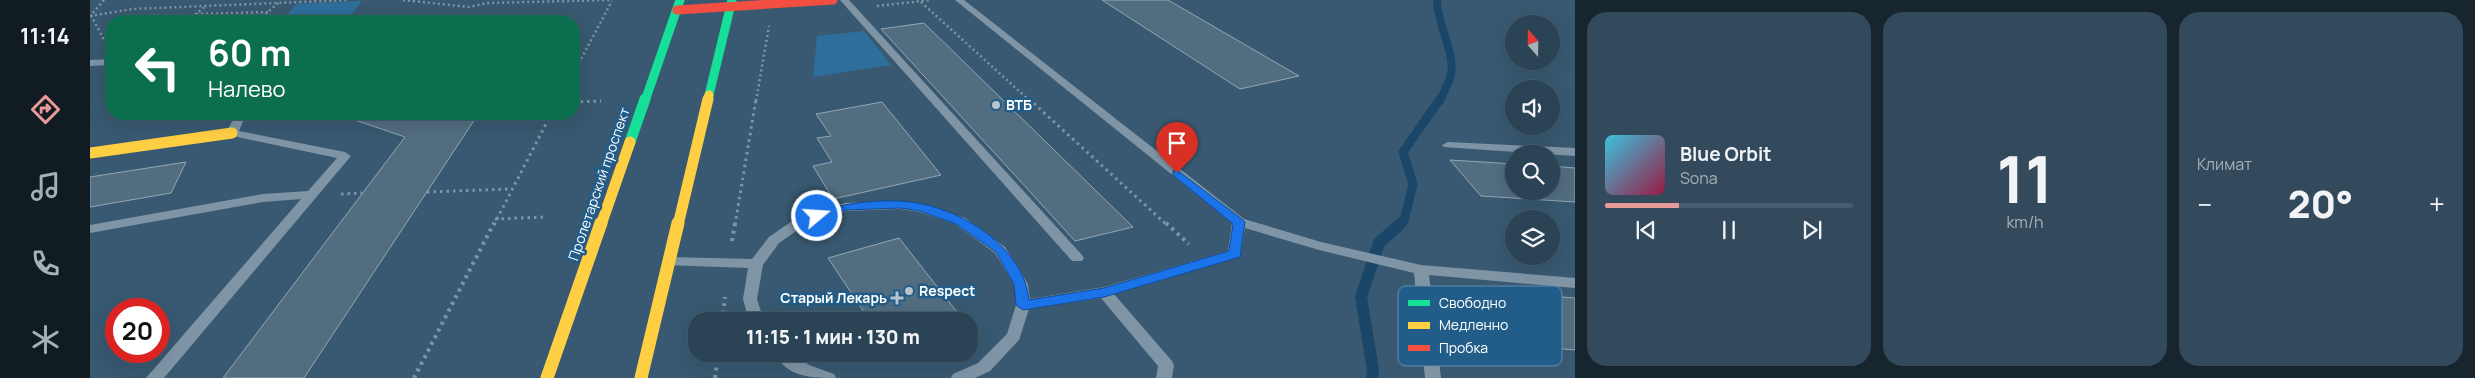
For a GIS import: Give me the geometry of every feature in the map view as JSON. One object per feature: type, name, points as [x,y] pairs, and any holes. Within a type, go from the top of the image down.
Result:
[{"type":"main road","points":[[678,5],[833,0]]},
{"type":"main road","points":[[641,378],[732,4]]},
{"type":"main road","name":"Пролетарский проспект","points":[[546,378],[678,5]]},
{"type":"main road","points":[[90,153],[232,134]]},
{"type":"lane","points":[[844,0],[1077,258]]},
{"type":"lane","points":[[959,0],[1239,222],[1319,246],[1421,270],[1575,283]]},
{"type":"lane","points":[[90,63],[105,62]]},
{"type":"lane","points":[[154,378],[345,156],[232,134],[238,120]]},
{"type":"lane","points":[[1448,145],[1575,152]]},
{"type":"lane","points":[[90,229],[263,198],[312,195]]},
{"type":"lane","points":[[754,312],[750,300],[756,264],[774,240],[803,220],[845,207],[900,205],[922,208],[960,221],[1000,250],[1021,284],[1023,305],[1014,336],[984,367],[959,378]]},
{"type":"lane","points":[[1023,305],[1104,292],[1235,254],[1239,222]]},
{"type":"lane","points":[[669,262],[756,264]]},
{"type":"lane","points":[[1421,270],[1423,286]]},
{"type":"lane","points":[[1104,292],[1166,365],[1164,378]]},
{"type":"lane","points":[[791,362],[814,375],[828,378]]},
{"type":"path","points":[[90,16],[104,0]]},
{"type":"path","points":[[90,16],[132,9],[349,0]]},
{"type":"path","points":[[404,0],[469,7],[487,3],[613,0],[580,61]]},
{"type":"path","points":[[921,1],[1208,262]]},
{"type":"path","points":[[265,15],[278,3]]},
{"type":"path","points":[[196,14],[207,5]]},
{"type":"path","points":[[196,14],[268,12]]},
{"type":"path","points":[[90,16],[105,43]]},
{"type":"path","points":[[723,312],[728,264],[770,17]]},
{"type":"path","points":[[580,102],[601,101]]},
{"type":"path","points":[[414,378],[510,189],[548,120]]},
{"type":"path","points":[[427,192],[510,189]]},
{"type":"path","points":[[495,219],[545,217]]},
{"type":"path","points":[[715,378],[717,362]]},
{"type":"shaded area","points":[[362,1],[351,15],[287,15],[297,4]]},
{"type":"shaded area","points":[[864,31],[891,65],[813,77],[817,36]]},
{"type":"building","points":[[1102,0],[1168,0],[1299,76],[1240,89]]},
{"type":"building","points":[[924,23],[1133,227],[1075,241],[881,29]]},
{"type":"building","points":[[882,102],[941,175],[833,199],[813,166],[832,162],[817,138],[831,136],[816,114]]},
{"type":"building","points":[[355,120],[474,120],[304,378],[223,378],[405,137]]},
{"type":"building","points":[[1450,160],[1505,163],[1505,198],[1481,196]]},
{"type":"building","points":[[186,162],[171,193],[90,207],[90,177]]},
{"type":"building","points":[[1560,167],[1575,168],[1575,202],[1544,200],[1560,200]]},
{"type":"building","points":[[899,238],[957,312],[864,312],[828,258]]},
{"type":"building","points":[[1562,297],[1575,298],[1575,350],[1562,349]]},
{"type":"waterway","points":[[1437,0],[1452,66],[1450,78],[1440,101]]},
{"type":"waterway","points":[[1400,225],[1404,221],[1413,184],[1403,152],[1440,99]]},
{"type":"waterway","points":[[1372,378],[1373,370],[1361,297],[1379,243],[1401,223]]},
{"type":"traffic: fast","points":[[630,142],[680,0]]},
{"type":"traffic: fast","points":[[709,95],[732,0]]},
{"type":"traffic: slow","points":[[641,378],[709,95]]},
{"type":"traffic: slow","points":[[90,153],[232,133]]},
{"type":"traffic: slow","points":[[547,378],[630,142]]},
{"type":"traffic: jam","points":[[677,10],[833,0]]},
{"type":"place","name":"ВТБ","points":[[996,105]]},
{"type":"place","name":"Respect","points":[[909,291]]},
{"type":"place","name":"Старый Лекарь","points":[[897,298]]},
{"type":"route","points":[[817,216],[845,207],[900,205],[922,208],[960,221],[1000,250],[1021,284],[1023,305],[1104,292],[1235,254],[1239,222],[1177,173]]}]
